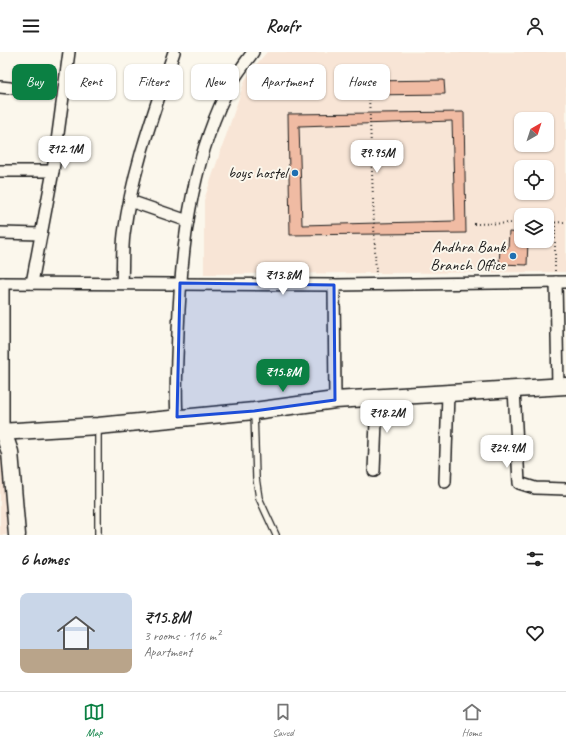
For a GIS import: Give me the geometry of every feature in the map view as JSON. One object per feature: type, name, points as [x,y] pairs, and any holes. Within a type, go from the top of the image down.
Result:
[{"type":"main road","points":[[17,535],[10,452],[1,432],[98,426],[177,407],[254,411],[335,389],[376,397],[448,394],[514,389],[560,377]]},
{"type":"street","points":[[32,283],[53,171],[69,52]]},
{"type":"street","points":[[122,283],[124,235],[134,177],[150,123],[174,52]]},
{"type":"street","points":[[177,407],[180,283],[190,203],[211,128],[227,92],[253,52]]},
{"type":"street","points":[[0,171],[53,171]]},
{"type":"street","points":[[130,201],[188,221]]},
{"type":"street","points":[[0,233],[41,234]]},
{"type":"street","points":[[1,432],[2,283],[334,285],[561,282],[560,377]]},
{"type":"street","points":[[334,285],[335,389]]},
{"type":"street","points":[[514,389],[519,483],[535,488],[566,489]]},
{"type":"street","points":[[445,482],[448,394]]},
{"type":"street","points":[[374,471],[376,397]]},
{"type":"lane","points":[[254,411],[256,478],[259,498],[276,535]]},
{"type":"lane","points":[[98,426],[98,535]]},
{"type":"path","points":[[369,100],[376,284]]},
{"type":"path","points":[[561,282],[555,222],[566,222]]},
{"type":"path","points":[[474,224],[514,223]]},
{"type":"highlighted area","points":[[180,283],[334,285],[335,400],[254,411],[177,417]]},
{"type":"shaded area","points":[[267,52],[566,52],[566,272],[204,274],[204,200],[247,77],[247,100],[326,100],[326,64],[257,64]]},
{"type":"shaded area","points":[[0,454],[3,454],[7,535],[0,535]]},
{"type":"building","points":[[444,80],[445,94],[390,95],[390,81]]},
{"type":"building","name":"boys hostel","points":[[464,112],[466,233],[290,235],[288,114]],"holes":[[[452,121],[455,221],[302,225],[299,126]]]},
{"type":"building","name":"Andhra Bank Branch Office","points":[[509,232],[514,232],[514,248],[528,248],[527,265],[499,264],[500,248],[508,248]]},
{"type":"place","name":"boys hostel","points":[[295,173]]},
{"type":"place","name":"Andhra Bank Branch Office","points":[[513,256]]}]
